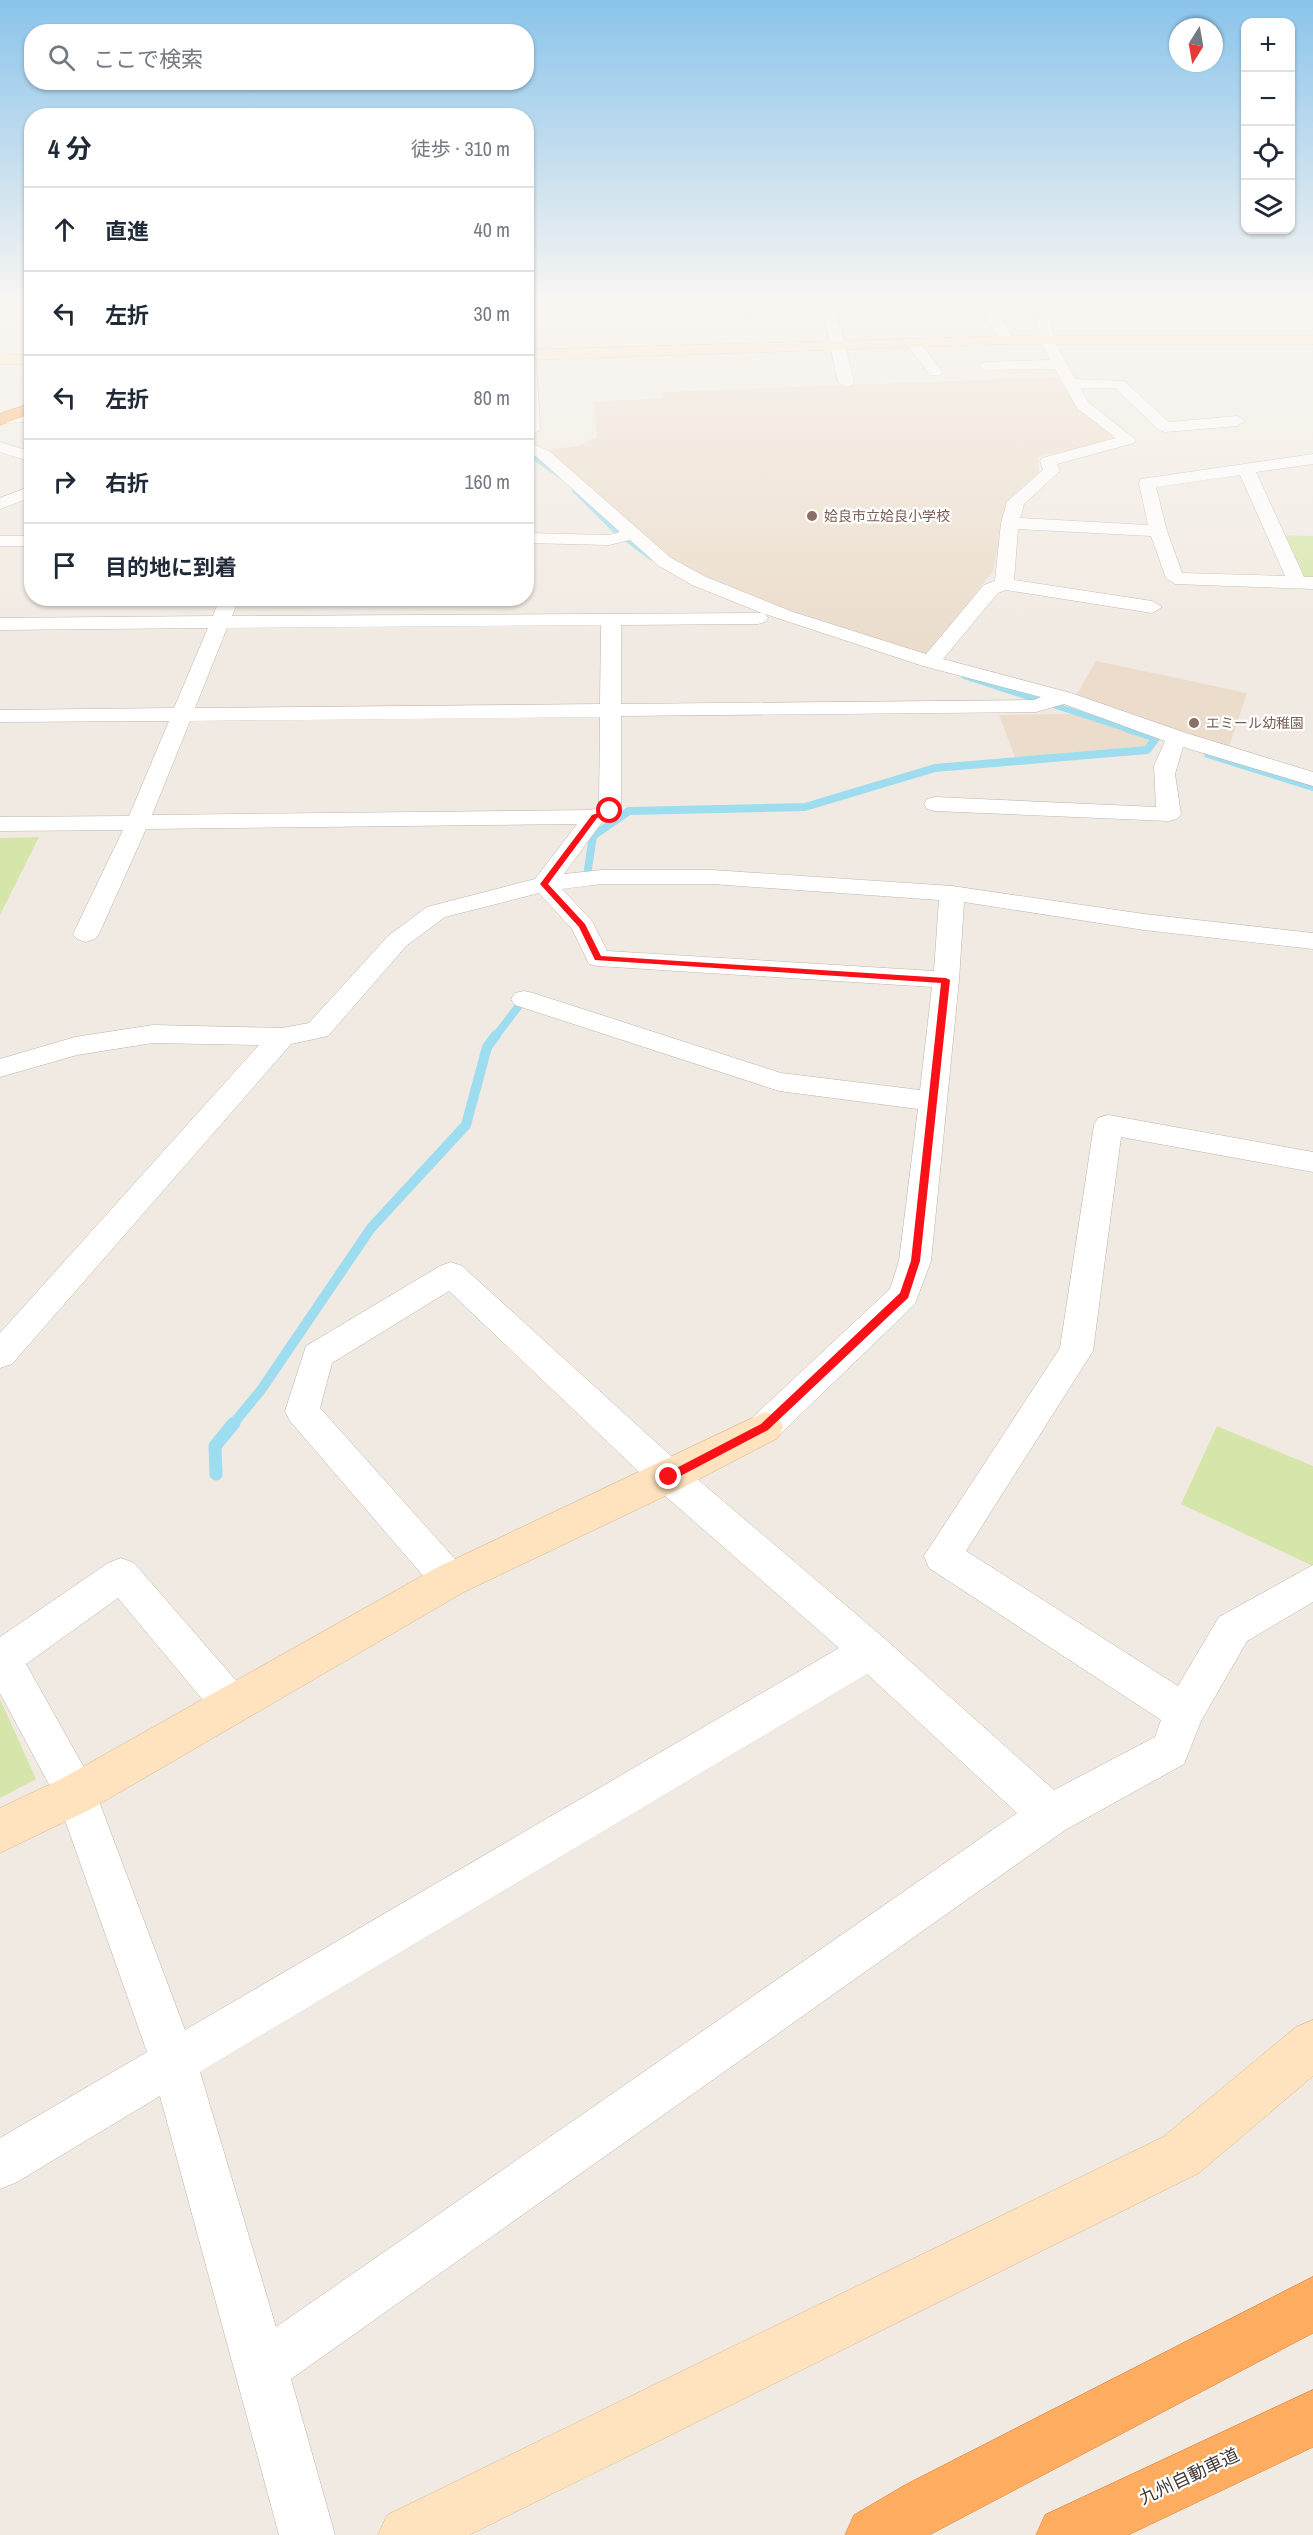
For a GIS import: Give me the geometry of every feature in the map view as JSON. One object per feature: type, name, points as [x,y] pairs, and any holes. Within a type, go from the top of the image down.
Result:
[{"type":"highway","points":[[874,2535],[926,2505],[1313,2304]]},
{"type":"highway","name":"九州自動車道","points":[[1065,2535],[1313,2418]]},
{"type":"street","points":[[1004,584],[1010,523],[1016,502],[1052,471],[1048,460],[1128,441],[1095,415]]},
{"type":"street","points":[[1153,415],[1166,427],[1237,421]]},
{"type":"street","points":[[0,447],[24,454]]},
{"type":"street","points":[[534,450],[543,454],[665,562],[699,582],[786,616],[930,662],[1064,697],[1178,738],[1313,780]]},
{"type":"street","points":[[1246,469],[1305,583],[1175,578],[1158,531],[1146,483],[1313,459]]},
{"type":"street","points":[[534,469],[609,540],[678,584],[758,618],[1036,706]]},
{"type":"street","points":[[0,504],[24,494]]},
{"type":"street","points":[[1010,523],[1158,531]]},
{"type":"street","points":[[534,538],[609,540],[633,534]]},
{"type":"street","points":[[0,541],[24,541]]},
{"type":"street","points":[[930,662],[991,590],[1004,584],[1152,607]]},
{"type":"street","points":[[86,934],[138,822],[227,606]]},
{"type":"street","points":[[432,620],[435,606]]},
{"type":"street","points":[[0,624],[758,618]]},
{"type":"street","points":[[0,824],[594,817],[610,811],[611,619]]},
{"type":"street","points":[[0,716],[1036,706],[1064,697]]},
{"type":"street","points":[[935,804],[1169,814],[1164,786],[1167,754],[1178,738]]},
{"type":"street","points":[[544,884],[594,817]]},
{"type":"street","points":[[0,1068],[75,1046],[153,1034],[282,1037],[318,1030],[397,941],[436,912],[544,884],[602,877],[712,877],[952,893],[1155,924],[1313,941]]},
{"type":"street","points":[[544,884],[583,926],[598,958],[946,980]]},
{"type":"street","points":[[0,1831],[76,1794],[450,1580],[669,1477],[765,1427],[904,1295],[915,1261],[946,980],[952,893]]},
{"type":"street","points":[[524,999],[779,1082],[933,1101]]},
{"type":"street","points":[[0,1355],[282,1037]]},
{"type":"street","points":[[1184,1712],[942,1556],[1076,1351],[1108,1125],[1313,1162]]},
{"type":"street","points":[[450,1580],[302,1411],[318,1355],[451,1274],[669,1477],[870,1651],[1050,1815]]},
{"type":"street","points":[[231,1704],[121,1575],[2,1658],[76,1794],[174,2062],[262,2368],[307,2535]]},
{"type":"street","points":[[262,2368],[1050,1815],[1170,1750],[1184,1712],[1233,1629],[1313,1582]]},
{"type":"street","points":[[0,2165],[870,1651]]},
{"type":"street","points":[[407,2535],[1181,2155],[1313,2044]]},
{"type":"shaded area","name":"姶良市立姶良小学校","points":[[595,415],[1088,415],[1117,440],[1038,457],[1039,472],[1007,501],[993,571],[928,655],[744,597],[673,561],[548,450],[578,446],[597,437]]},
{"type":"shaded area","name":"エミール幼稚園","points":[[1096,661],[1247,693],[1228,750],[1075,697]]},
{"type":"shaded area","points":[[1074,714],[1149,740],[1147,746],[1015,757],[999,715]]},
{"type":"green space","points":[[1275,535],[1313,536],[1313,583],[1297,582]]},
{"type":"green space","points":[[39,837],[0,915],[0,838]]},
{"type":"green space","points":[[1217,1426],[1313,1466],[1313,1566],[1181,1504]]},
{"type":"green space","points":[[0,1699],[36,1779],[0,1798]]},
{"type":"waterway","points":[[534,458],[559,475]]},
{"type":"waterway","points":[[575,490],[614,529],[651,557]]},
{"type":"waterway","points":[[964,676],[1133,731]]},
{"type":"waterway","points":[[588,869],[593,836],[629,811],[805,807],[935,768],[1147,750],[1156,738],[1128,729]]},
{"type":"waterway","points":[[1208,754],[1313,787]]},
{"type":"waterway","points":[[495,1037],[524,999]]},
{"type":"waterway","points":[[233,1424],[261,1390],[371,1228],[466,1125],[487,1047],[496,1035]]},
{"type":"waterway","points":[[216,1474],[215,1446],[234,1423]]},
{"type":"place","name":"姶良市立姶良小学校","points":[[812,516]]},
{"type":"place","name":"エミール幼稚園","points":[[1194,723]]},
{"type":"route","points":[[610,811],[594,817],[544,884],[583,926],[598,958],[946,980],[915,1261],[904,1295],[765,1427],[669,1477]]}]
